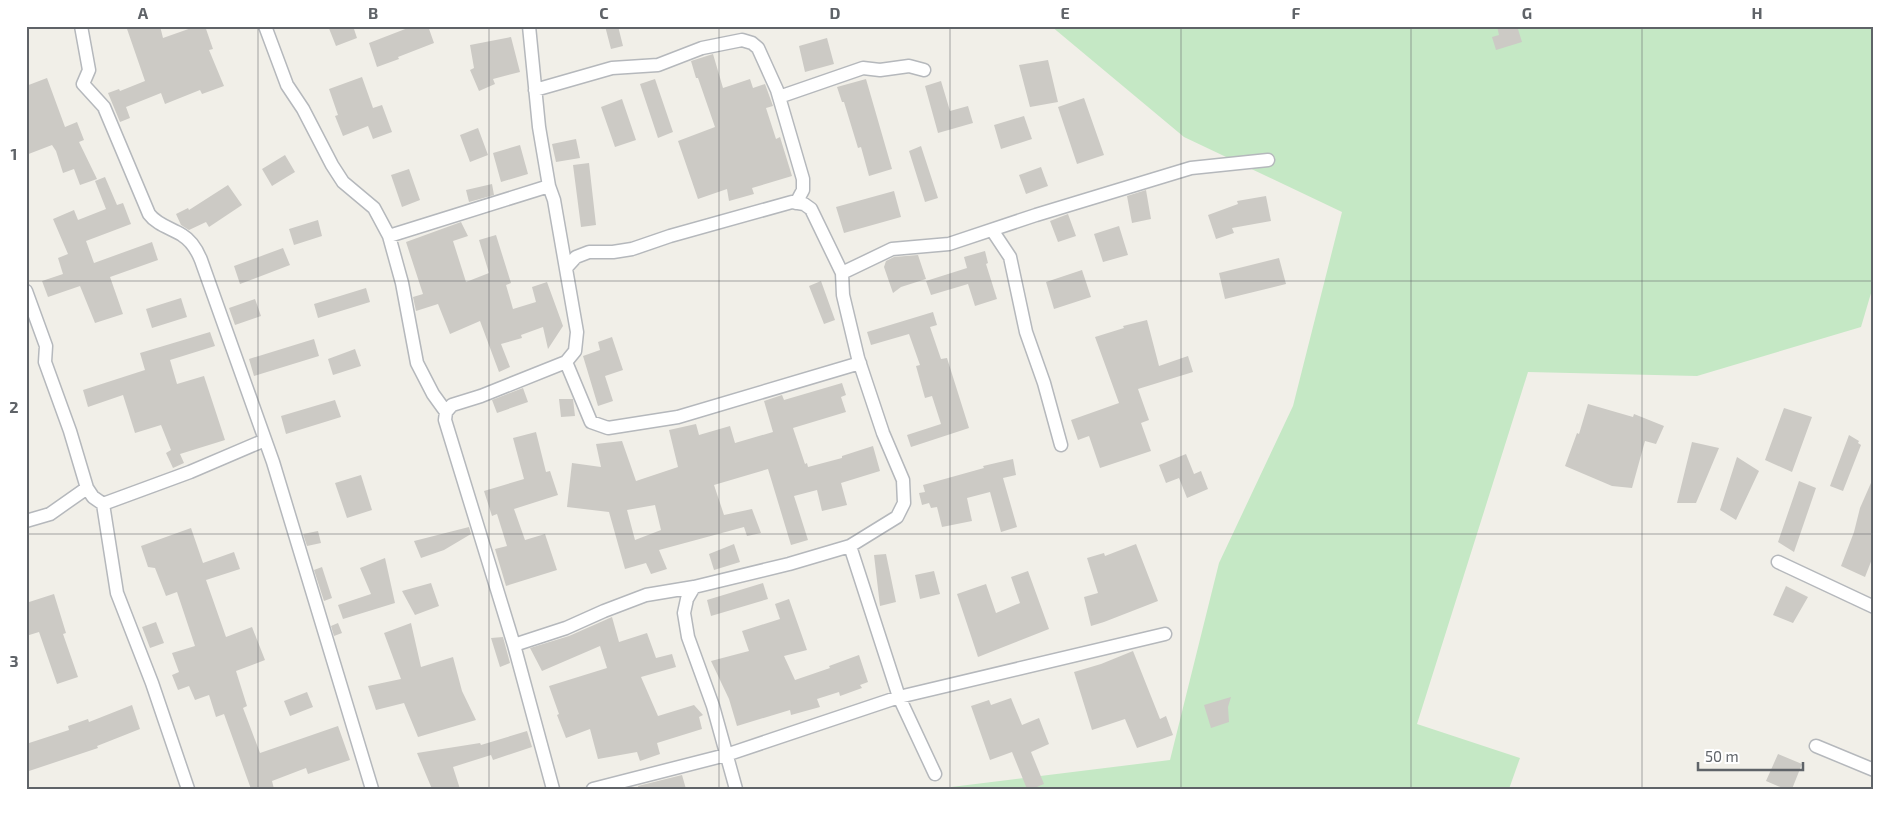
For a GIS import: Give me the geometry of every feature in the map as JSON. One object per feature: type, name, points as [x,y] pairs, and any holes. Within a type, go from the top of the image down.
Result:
[{"type":"street","points":[[81,26],[89,70],[83,84],[104,107],[149,214],[153,220],[184,236],[195,247],[202,260],[265,440],[372,789]]},
{"type":"street","points":[[265,26],[287,85],[302,108],[332,166],[343,182],[374,208],[389,236],[402,283],[417,363],[433,394],[446,412]]},
{"type":"street","points":[[529,26],[539,127],[577,332],[575,351],[566,362],[481,396],[452,405],[446,412],[445,420],[514,645],[553,789]]},
{"type":"street","points":[[535,90],[612,68],[658,66],[702,48],[742,40],[752,43],[758,48],[779,97],[804,179],[803,190],[796,202]]},
{"type":"street","points":[[779,97],[863,68],[880,70],[909,66],[924,70]]},
{"type":"street","points":[[842,273],[892,250],[949,244],[1191,168],[1268,160]]},
{"type":"street","points":[[389,236],[549,186]]},
{"type":"street","points":[[514,645],[566,628],[604,610],[646,595],[694,587],[789,564],[850,546],[897,518],[904,504],[903,480],[883,433],[860,363],[843,295],[842,273],[811,209],[804,204],[792,202],[670,236],[632,249],[614,252],[589,252],[576,257],[566,268]]},
{"type":"street","points":[[992,230],[1010,257],[1026,332],[1044,383],[1061,446]]},
{"type":"street","points":[[26,292],[46,346],[45,362],[70,431],[87,488],[93,497],[103,504],[117,593],[128,616],[136,644],[152,683],[188,789]]},
{"type":"street","points":[[566,362],[591,422],[608,428],[678,417],[860,363]]},
{"type":"street","points":[[103,504],[190,472],[265,440]]},
{"type":"street","points":[[26,521],[50,514],[87,488]]},
{"type":"street","points":[[850,546],[899,697],[935,774]]},
{"type":"street","points":[[1778,562],[1874,607]]},
{"type":"street","points":[[694,587],[687,599],[684,613],[688,637],[713,706],[736,789]]},
{"type":"street","points":[[593,789],[726,756],[899,697],[1165,634]]},
{"type":"street","points":[[1816,746],[1874,770]]},
{"type":"green space","points":[[1051,26],[1874,26],[1874,283],[1861,327],[1697,376],[1528,372],[1417,724],[1520,758],[1509,789],[935,789],[1170,760],[1219,563],[1293,406],[1342,212],[1184,137]]},
{"type":"building","points":[[126,26],[160,26],[163,38],[197,26],[205,26],[213,49],[209,50],[224,86],[202,94],[200,90],[165,104],[161,93],[126,107],[130,118],[120,122],[108,93],[119,89],[120,91],[145,81]]},
{"type":"building","points":[[328,26],[353,26],[357,38],[336,46]]},
{"type":"building","points":[[413,26],[428,26],[434,43],[377,67],[369,43]]},
{"type":"building","points":[[605,26],[618,26],[623,46],[611,49]]},
{"type":"building","points":[[1497,26],[1517,26],[1522,42],[1496,50],[1492,37],[1499,35]]},
{"type":"building","points":[[511,37],[520,72],[493,79],[495,84],[479,91],[470,70],[474,68],[470,45]]},
{"type":"building","points":[[827,38],[834,64],[805,72],[799,46]]},
{"type":"building","points":[[713,54],[723,88],[750,79],[753,88],[765,84],[773,106],[766,108],[776,139],[780,137],[792,176],[752,188],[754,194],[729,201],[727,189],[698,199],[678,141],[715,127],[691,61]]},
{"type":"building","points":[[1048,60],[1058,102],[1030,107],[1019,65]]},
{"type":"building","points":[[362,77],[373,108],[382,105],[392,132],[373,139],[368,126],[343,136],[335,116],[338,115],[329,89]]},
{"type":"building","points":[[47,78],[65,127],[77,122],[84,140],[79,142],[97,179],[80,185],[74,169],[63,173],[56,151],[52,145],[26,155],[26,86]]},
{"type":"building","points":[[655,79],[673,132],[658,138],[640,84]]},
{"type":"building","points":[[866,79],[892,169],[869,176],[861,147],[858,148],[844,102],[842,102],[837,87]]},
{"type":"building","points":[[941,81],[950,111],[968,106],[973,123],[938,133],[925,86]]},
{"type":"building","points":[[1084,98],[1104,155],[1077,164],[1058,107]]},
{"type":"building","points":[[622,99],[636,140],[615,147],[601,107]]},
{"type":"building","points":[[1024,116],[1032,139],[1001,149],[994,125]]},
{"type":"building","points":[[478,128],[488,155],[470,162],[460,135]]},
{"type":"building","points":[[576,139],[580,158],[556,162],[552,144]]},
{"type":"building","points":[[520,145],[528,174],[501,182],[493,153]]},
{"type":"building","points":[[921,146],[938,198],[925,202],[909,151]]},
{"type":"building","points":[[285,155],[295,172],[272,186],[262,169]]},
{"type":"building","points":[[589,163],[596,225],[581,227],[573,165]]},
{"type":"building","points":[[1041,167],[1048,186],[1026,194],[1019,175]]},
{"type":"building","points":[[409,169],[420,200],[402,207],[391,175]]},
{"type":"building","points":[[105,177],[117,205],[123,203],[131,224],[86,241],[94,263],[152,242],[158,260],[110,277],[123,314],[95,323],[80,286],[48,297],[42,281],[63,274],[58,258],[68,254],[53,219],[74,210],[78,220],[106,209],[95,181]]},
{"type":"building","points":[[492,184],[494,195],[469,202],[466,190]]},
{"type":"building","points":[[228,185],[242,205],[209,227],[206,222],[189,230],[181,225],[176,214],[188,208],[189,210]]},
{"type":"building","points":[[1146,190],[1151,219],[1132,223],[1127,196]]},
{"type":"building","points":[[894,191],[901,217],[844,233],[836,207]]},
{"type":"building","points":[[1266,196],[1271,221],[1232,228],[1234,233],[1216,239],[1208,215],[1238,204],[1237,201]]},
{"type":"building","points":[[1068,214],[1076,236],[1058,242],[1050,221]]},
{"type":"building","points":[[318,220],[322,236],[294,245],[289,229]]},
{"type":"building","points":[[461,222],[468,236],[453,241],[466,282],[489,273],[479,240],[496,235],[511,283],[506,285],[513,309],[536,302],[532,287],[547,282],[563,326],[548,349],[543,327],[521,335],[522,338],[501,344],[510,367],[499,372],[480,321],[450,334],[438,304],[416,311],[413,297],[423,294],[406,242]]},
{"type":"building","points":[[1119,226],[1128,255],[1103,262],[1094,234]]},
{"type":"building","points":[[283,248],[290,265],[240,284],[234,266]]},
{"type":"building","points":[[985,251],[988,263],[986,264],[997,299],[975,306],[968,284],[931,295],[926,281],[967,268],[964,257]]},
{"type":"building","points":[[918,255],[926,279],[901,287],[893,293],[884,267],[886,261],[894,257]]},
{"type":"building","points":[[1279,258],[1286,284],[1225,299],[1219,273]]},
{"type":"building","points":[[1082,270],[1091,297],[1054,309],[1046,282]]},
{"type":"building","points":[[821,281],[835,320],[824,324],[809,286]]},
{"type":"building","points":[[366,288],[370,302],[318,318],[314,304]]},
{"type":"building","points":[[181,298],[187,317],[152,328],[146,309]]},
{"type":"building","points":[[255,299],[261,316],[235,325],[229,308]]},
{"type":"building","points":[[933,312],[937,325],[930,327],[941,359],[947,358],[969,428],[911,447],[907,435],[941,424],[932,396],[925,398],[916,366],[920,365],[909,334],[871,345],[867,332]]},
{"type":"building","points":[[1147,320],[1159,366],[1188,356],[1193,372],[1138,389],[1149,420],[1141,423],[1151,451],[1100,468],[1089,436],[1078,440],[1071,420],[1119,403],[1095,337],[1124,328],[1123,326]]},
{"type":"building","points":[[210,332],[215,346],[170,360],[177,384],[204,376],[225,440],[180,454],[184,463],[173,468],[166,453],[171,450],[161,425],[135,433],[123,395],[88,407],[83,390],[145,370],[140,353]]},
{"type":"building","points":[[612,337],[623,370],[605,376],[613,401],[598,406],[583,356],[600,350],[598,342]]},
{"type":"building","points":[[314,339],[319,356],[254,376],[249,359]]},
{"type":"building","points":[[355,349],[361,366],[333,375],[328,359]]},
{"type":"building","points":[[842,383],[846,395],[841,397],[846,412],[793,428],[805,464],[807,463],[808,467],[842,458],[842,456],[873,446],[880,471],[841,483],[847,505],[822,511],[817,490],[794,496],[808,540],[791,545],[768,469],[714,485],[724,515],[752,509],[761,533],[747,536],[744,527],[659,550],[667,569],[651,574],[646,563],[625,569],[609,512],[567,507],[572,463],[601,467],[596,444],[622,441],[636,481],[678,467],[669,430],[696,424],[699,435],[730,426],[735,443],[773,432],[764,401],[782,395],[784,400]],"holes":[[[655,505],[661,530],[635,540],[627,510]]]},
{"type":"building","points":[[523,388],[528,402],[497,413],[492,400]]},
{"type":"building","points":[[559,399],[573,399],[575,416],[561,417]]},
{"type":"building","points":[[335,400],[341,417],[286,434],[281,416]]},
{"type":"building","points":[[1588,404],[1633,417],[1634,414],[1664,426],[1656,444],[1645,441],[1632,488],[1612,486],[1565,466],[1577,433],[1579,434]]},
{"type":"building","points":[[1784,408],[1812,417],[1792,472],[1765,460]]},
{"type":"building","points":[[536,432],[546,472],[550,471],[558,495],[514,509],[525,540],[545,534],[557,570],[506,586],[495,549],[507,546],[497,514],[492,516],[484,491],[524,479],[513,438]]},
{"type":"building","points":[[1849,435],[1859,441],[1858,443],[1861,445],[1843,491],[1830,486]]},
{"type":"building","points":[[1692,442],[1719,448],[1696,503],[1677,503]]},
{"type":"building","points":[[1186,454],[1194,474],[1201,471],[1208,489],[1187,498],[1179,478],[1166,483],[1159,465]]},
{"type":"building","points":[[1737,457],[1759,471],[1736,520],[1720,510]]},
{"type":"building","points":[[1013,459],[1016,475],[1003,478],[1017,527],[1001,532],[990,492],[967,498],[972,521],[942,527],[937,507],[931,508],[929,503],[922,505],[919,493],[925,492],[923,485],[984,468],[983,466]]},
{"type":"building","points":[[361,475],[372,510],[347,518],[335,483]]},
{"type":"building","points":[[1874,476],[1874,554],[1865,577],[1841,566],[1854,532],[1860,508]]},
{"type":"building","points":[[1799,481],[1816,488],[1794,552],[1778,542]]},
{"type":"building","points":[[469,527],[471,534],[444,550],[421,558],[414,541]]},
{"type":"building","points":[[191,528],[203,563],[234,552],[240,569],[206,580],[226,637],[252,627],[265,660],[236,671],[247,706],[243,708],[260,753],[338,726],[350,760],[308,774],[306,768],[272,781],[274,789],[251,789],[224,714],[216,717],[209,695],[195,700],[189,686],[178,690],[172,675],[179,672],[172,653],[195,646],[177,592],[166,596],[155,568],[148,567],[141,546]]},
{"type":"building","points":[[318,531],[321,543],[307,546],[303,534]]},
{"type":"building","points":[[734,544],[740,562],[714,570],[709,554]]},
{"type":"building","points":[[1136,544],[1158,601],[1091,626],[1084,597],[1098,593],[1087,558],[1104,553],[1105,556]]},
{"type":"building","points":[[886,554],[896,602],[880,606],[874,555]]},
{"type":"building","points":[[385,558],[395,603],[343,619],[338,605],[371,594],[360,568]]},
{"type":"building","points":[[322,567],[332,598],[324,601],[314,570]]},
{"type":"building","points":[[934,571],[940,594],[920,599],[915,575]]},
{"type":"building","points":[[1028,571],[1049,629],[978,657],[957,594],[986,584],[996,613],[1020,603],[1011,577]]},
{"type":"building","points":[[431,583],[439,606],[415,615],[402,591]]},
{"type":"building","points":[[763,583],[768,599],[711,616],[707,600]]},
{"type":"building","points":[[1786,586],[1808,597],[1793,623],[1773,615]]},
{"type":"building","points":[[54,594],[66,633],[63,634],[78,677],[57,684],[39,632],[26,636],[26,603]]},
{"type":"building","points":[[789,599],[807,650],[784,656],[795,680],[830,668],[829,666],[859,655],[868,682],[860,685],[862,688],[840,696],[839,692],[817,699],[820,707],[791,715],[790,710],[737,726],[729,699],[711,661],[749,651],[742,631],[780,619],[775,604]]},
{"type":"building","points":[[612,617],[619,642],[647,633],[656,658],[672,654],[676,667],[641,677],[658,716],[694,705],[703,715],[699,717],[702,729],[657,743],[660,754],[640,761],[637,752],[598,759],[590,729],[566,738],[557,715],[559,714],[549,686],[607,668],[600,646],[542,671],[530,648],[569,636]]},
{"type":"building","points":[[156,622],[164,643],[150,648],[142,627]]},
{"type":"building","points":[[338,623],[342,633],[334,636],[331,626]]},
{"type":"building","points":[[411,623],[421,667],[453,657],[462,691],[476,720],[418,737],[404,703],[376,710],[368,686],[401,679],[384,633]]},
{"type":"building","points":[[503,637],[510,663],[500,667],[491,638]]},
{"type":"building","points":[[1133,651],[1160,719],[1166,716],[1173,735],[1137,748],[1125,719],[1092,730],[1074,672],[1101,664]]},
{"type":"building","points":[[307,692],[313,707],[290,716],[284,701]]},
{"type":"building","points":[[1231,697],[1228,707],[1229,722],[1211,728],[1204,705]]},
{"type":"building","points":[[1011,698],[1022,725],[1039,718],[1049,744],[1031,752],[1044,784],[1032,789],[1027,789],[1012,752],[990,760],[971,706],[989,700],[991,705]]},
{"type":"building","points":[[132,705],[140,729],[97,746],[98,748],[26,772],[26,744],[69,730],[68,726],[88,719],[89,722]]},
{"type":"building","points":[[527,731],[532,747],[493,760],[491,755],[453,767],[460,789],[432,789],[417,753],[480,743],[481,745]]},
{"type":"building","points":[[1778,754],[1802,764],[1792,789],[1785,789],[1766,781]]},
{"type":"building","points":[[682,775],[686,789],[639,789],[638,786]]}]
